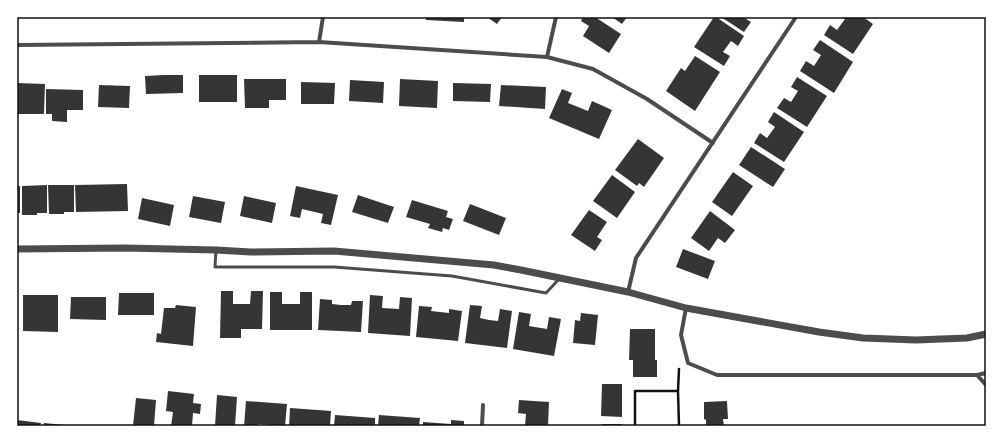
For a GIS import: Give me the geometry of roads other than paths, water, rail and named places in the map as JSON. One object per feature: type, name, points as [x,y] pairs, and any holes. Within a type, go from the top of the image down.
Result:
[{"type":"street","points":[[319,42],[323,17]]},
{"type":"street","points":[[547,57],[556,17]]},
{"type":"street","points":[[628,292],[636,258],[796,17]]},
{"type":"street","points":[[17,45],[319,42],[547,57],[593,69],[647,99],[713,143]]},
{"type":"street","points":[[17,249],[125,248],[251,252],[334,251],[494,265],[628,292],[686,308],[819,332],[863,338],[916,340],[967,338],[986,334]]},
{"type":"street","points":[[686,308],[681,335],[688,363],[717,375],[977,375],[986,373]]},
{"type":"street","points":[[977,375],[986,385]]},
{"type":"street","points":[[482,426],[483,405]]},
{"type":"lane","points":[[216,250],[215,267],[334,267],[452,276],[546,293],[560,278]]}]
